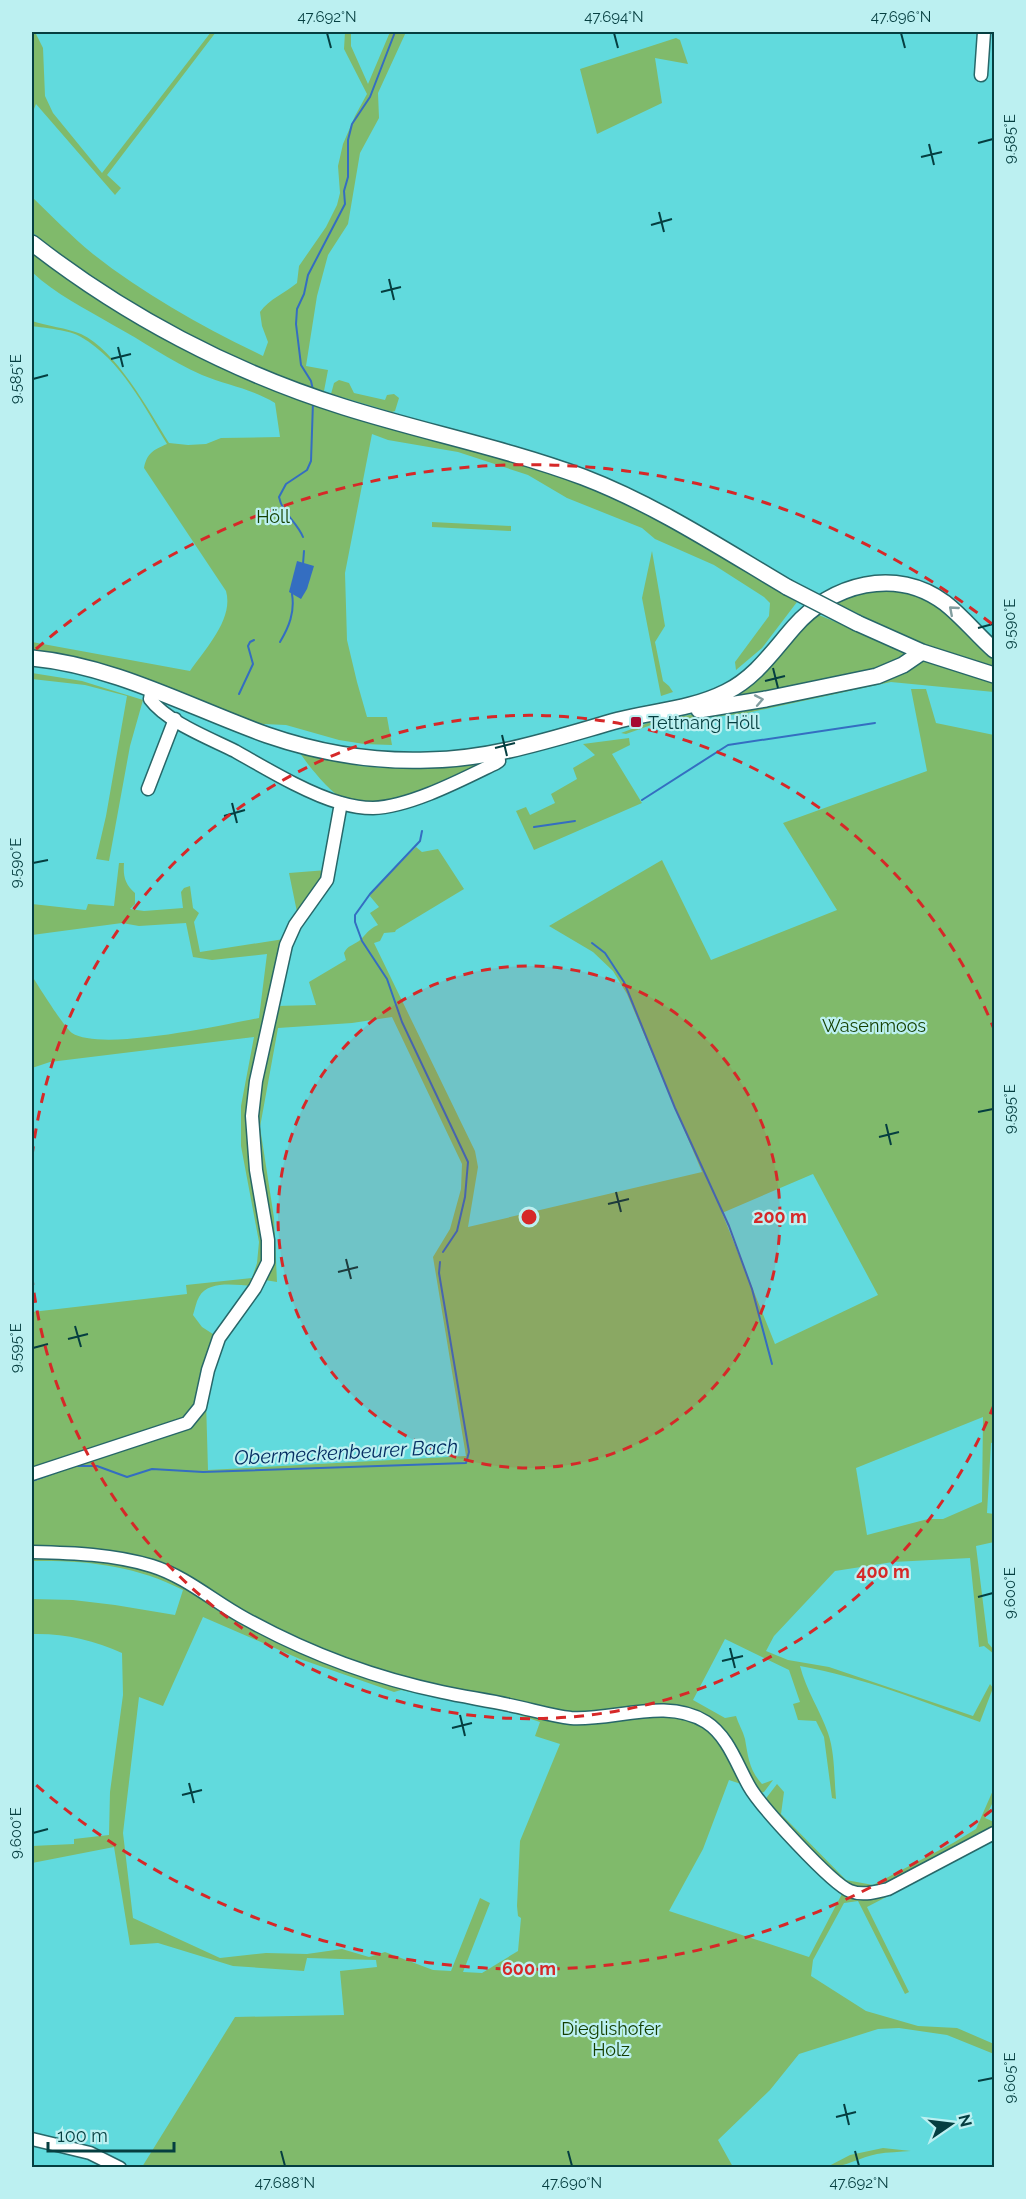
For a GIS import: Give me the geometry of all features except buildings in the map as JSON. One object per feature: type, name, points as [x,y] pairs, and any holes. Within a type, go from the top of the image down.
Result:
[{"type":"main road","points":[[32,243],[117,302],[187,342],[249,372],[344,407],[508,452],[594,481],[654,509],[787,587],[857,623],[922,651],[994,675]]},
{"type":"main road","points":[[32,658],[93,669],[288,741],[336,754],[394,760],[450,759],[498,753],[536,745],[633,717],[681,708],[726,692],[764,663],[794,626],[814,607],[841,591],[865,584],[907,585],[930,593],[957,613],[994,650]]},
{"type":"main road","points":[[681,708],[693,711],[731,705],[877,676],[903,665],[922,651]]},
{"type":"street","points":[[981,75],[984,32]]},
{"type":"street","points":[[152,689],[150,699],[154,705],[175,719],[275,772],[341,803],[371,808],[412,799],[466,778],[496,763],[499,761],[498,753]]},
{"type":"street","points":[[148,789],[175,719]]},
{"type":"street","points":[[32,1474],[180,1426],[192,1418],[200,1407],[208,1370],[219,1338],[255,1288],[268,1262],[268,1240],[256,1170],[252,1116],[256,1081],[290,934],[330,872],[341,803]]},
{"type":"street","points":[[32,1552],[100,1555],[154,1567],[193,1585],[247,1620],[326,1656],[363,1670],[442,1692],[569,1717],[643,1711],[674,1712],[699,1718],[716,1729],[749,1786],[771,1816],[841,1886],[853,1892],[869,1893],[888,1889],[994,1833]]},
{"type":"street","points":[[32,2139],[90,2153],[120,2168]]},
{"type":"green space","points":[[32,32],[35,32],[43,48],[45,96],[53,113],[102,173],[211,32],[216,32],[107,175],[121,188],[115,195],[36,104],[32,114]]},
{"type":"green space","points":[[345,32],[351,32],[351,46],[368,84],[390,32],[406,32],[378,93],[379,118],[360,153],[348,224],[328,255],[317,296],[306,366],[328,370],[324,391],[287,382],[177,329],[67,260],[32,232],[32,197],[85,247],[133,283],[218,334],[263,356],[268,342],[260,312],[272,300],[297,283],[299,266],[326,227],[337,205],[340,193],[338,166],[343,144],[367,94],[344,49]]},
{"type":"green space","points":[[676,38],[680,40],[688,64],[655,58],[662,103],[597,134],[580,69]]},
{"type":"green space","name":"Höll","points":[[32,249],[290,395],[361,419],[506,458],[577,482],[635,507],[797,602],[762,648],[736,670],[735,662],[769,616],[770,603],[764,597],[714,565],[655,539],[642,528],[567,498],[528,475],[458,452],[388,440],[372,434],[345,573],[347,640],[367,717],[387,717],[392,745],[339,740],[286,725],[263,724],[230,716],[32,653],[32,642],[190,671],[217,633],[226,612],[227,602],[226,591],[144,468],[151,453],[167,444],[130,385],[108,358],[81,337],[64,331],[32,326],[32,321],[81,334],[107,353],[131,382],[169,443],[188,445],[206,444],[221,438],[280,437],[275,403],[258,394],[190,369],[61,294],[32,272]]},
{"type":"green space","points":[[339,380],[349,383],[354,393],[385,400],[387,395],[394,394],[399,398],[395,411],[331,394],[334,383]]},
{"type":"green space","points":[[432,522],[511,526],[511,531],[432,527]]},
{"type":"green space","points":[[652,551],[665,626],[655,642],[663,681],[673,692],[661,696],[642,598]]},
{"type":"green space","points":[[897,588],[938,602],[994,654],[994,669],[918,643],[832,601],[847,593]]},
{"type":"green space","points":[[814,613],[913,654],[896,664],[724,702]]},
{"type":"green space","points":[[924,659],[994,680],[994,692],[891,682],[747,713],[654,724],[626,734],[621,733],[656,720],[749,706]]},
{"type":"green space","points":[[32,673],[82,681],[143,700],[130,746],[109,861],[96,859],[127,696],[85,685],[32,679]]},
{"type":"green space","name":"Wasenmoos","points":[[911,689],[926,689],[936,723],[994,735],[994,1442],[991,1443],[987,1513],[994,1514],[994,1542],[976,1546],[988,1643],[994,1650],[994,1654],[984,1646],[979,1647],[970,1558],[893,1562],[835,1571],[774,1636],[766,1651],[788,1660],[829,1667],[973,1716],[990,1684],[993,1688],[980,1722],[869,1683],[800,1666],[830,1741],[836,1799],[832,1798],[824,1737],[816,1721],[798,1720],[793,1704],[800,1702],[789,1670],[725,1639],[693,1700],[725,1718],[736,1716],[754,1773],[762,1784],[773,1780],[761,1793],[704,1715],[579,1713],[460,1692],[349,1662],[280,1633],[173,1570],[32,1549],[32,1478],[189,1428],[206,1401],[208,1470],[466,1456],[433,1257],[450,1229],[461,1189],[462,1164],[392,1017],[352,1023],[278,1028],[260,1127],[274,1218],[277,1282],[265,1280],[257,1092],[276,1006],[316,1005],[309,982],[346,960],[344,953],[347,948],[378,925],[370,913],[379,907],[369,895],[416,847],[422,852],[438,849],[464,889],[395,932],[384,933],[380,941],[374,943],[475,1151],[478,1167],[468,1227],[702,1172],[627,994],[613,971],[593,952],[549,926],[662,860],[711,960],[837,910],[783,823],[927,771]],"holes":[[[813,1174],[878,1295],[775,1344],[722,1213]],[[983,1417],[982,1502],[943,1519],[928,1519],[867,1535],[856,1468]]]},
{"type":"green space","points":[[629,738],[630,745],[612,754],[642,803],[534,850],[516,811],[526,807],[530,815],[555,803],[551,794],[577,779],[573,768],[595,755],[583,744]]},
{"type":"green space","points":[[300,753],[361,766],[386,768],[489,761],[418,793],[399,799],[362,802],[344,799],[333,792]]},
{"type":"green space","points":[[119,863],[124,863],[125,880],[135,893],[135,904],[130,909],[144,911],[183,908],[181,892],[190,886],[193,908],[199,913],[194,922],[200,952],[284,939],[250,1094],[265,1255],[252,1286],[216,1286],[203,1292],[198,1299],[193,1315],[202,1327],[216,1336],[203,1390],[186,1419],[32,1471],[32,1312],[187,1294],[186,1285],[252,1278],[257,1263],[259,1242],[241,1146],[241,1106],[254,1037],[50,1062],[32,1068],[32,976],[68,1029],[72,1033],[87,1038],[108,1040],[163,1035],[259,1018],[267,954],[212,960],[193,957],[186,923],[139,926],[122,923],[32,935],[32,904],[86,910],[88,904],[114,906]]},
{"type":"green space","points":[[327,870],[297,912],[289,873]]},
{"type":"green space","name":"Dieglishofer Holz","points":[[32,1555],[74,1555],[156,1570],[323,1657],[549,1716],[664,1714],[699,1722],[721,1740],[744,1785],[729,1780],[703,1849],[669,1911],[809,1957],[843,1892],[871,1897],[994,1838],[994,1841],[867,1907],[909,1992],[905,1994],[858,1901],[844,1903],[813,1960],[811,1976],[866,2011],[918,2026],[957,2028],[994,2044],[994,2054],[947,2035],[899,2028],[878,2029],[799,2054],[770,2090],[718,2140],[733,2167],[142,2167],[235,2017],[344,2015],[340,1971],[377,1967],[376,1960],[307,1958],[304,1971],[233,1966],[158,1943],[130,1945],[114,1847],[32,1863],[32,1846],[74,1844],[74,1839],[109,1835],[110,1792],[123,1695],[122,1653],[78,1638],[32,1634],[32,1599],[73,1600],[175,1615],[183,1590],[147,1575],[109,1566],[32,1561]],"holes":[[[203,1617],[300,1659],[394,1692],[401,1690],[513,1713],[540,1722],[535,1736],[560,1744],[520,1841],[517,1906],[518,1916],[521,1918],[518,1951],[482,1973],[463,1972],[490,1903],[480,1898],[451,1971],[433,1970],[385,1952],[369,1957],[342,1949],[307,1954],[266,1953],[220,1958],[133,1918],[123,1833],[139,1697],[163,1706]]]},
{"type":"green space","points":[[777,1784],[784,1792],[781,1814],[846,1880],[873,1885],[976,1829],[994,1788],[994,1800],[985,1818],[994,1822],[994,1829],[889,1885],[864,1891],[844,1883],[764,1801]]},
{"type":"green space","points":[[883,2148],[911,2151],[877,2154],[840,2166],[827,2167],[850,2155]]},
{"type":"water","points":[[297,561],[314,566],[307,589],[301,599],[289,592]]},
{"type":"waterway","name":"Obermeckenbeurer Bach","points":[[313,390],[311,381],[301,365],[296,324],[297,309],[304,294],[308,275],[345,204],[348,140],[352,124],[370,97],[395,32]]},
{"type":"waterway","name":"Obermeckenbeurer Bach","points":[[303,537],[283,508],[279,497],[286,484],[307,470],[311,461],[313,402]]},
{"type":"waterway","name":"Obermeckenbeurer Bach","points":[[303,564],[304,551]]},
{"type":"waterway","name":"Obermeckenbeurer Bach","points":[[280,642],[290,619],[293,607],[292,594]]},
{"type":"waterway","name":"Obermeckenbeurer Bach","points":[[239,694],[253,664],[248,646],[254,640]]},
{"type":"waterway","points":[[642,800],[728,745],[875,723]]},
{"type":"waterway","points":[[534,827],[575,821]]},
{"type":"waterway","name":"Obermeckenbeurer Bach","points":[[422,831],[420,841],[370,894],[355,915],[355,922],[362,941],[387,979],[402,1022],[468,1162],[465,1197],[457,1231],[443,1252]]},
{"type":"waterway","points":[[592,943],[605,953],[624,982],[675,1108],[729,1226],[752,1289],[772,1364]]},
{"type":"waterway","name":"Obermeckenbeurer Bach","points":[[77,1466],[97,1466],[127,1477],[152,1469],[203,1472],[466,1463],[469,1452],[439,1273],[440,1262]]},
{"type":"waterway","name":"Obermeckenbeurer Bach","points":[[32,1481],[68,1468]]},
{"type":"place","name":"Tettnang Höll","points":[[636,722]]}]
